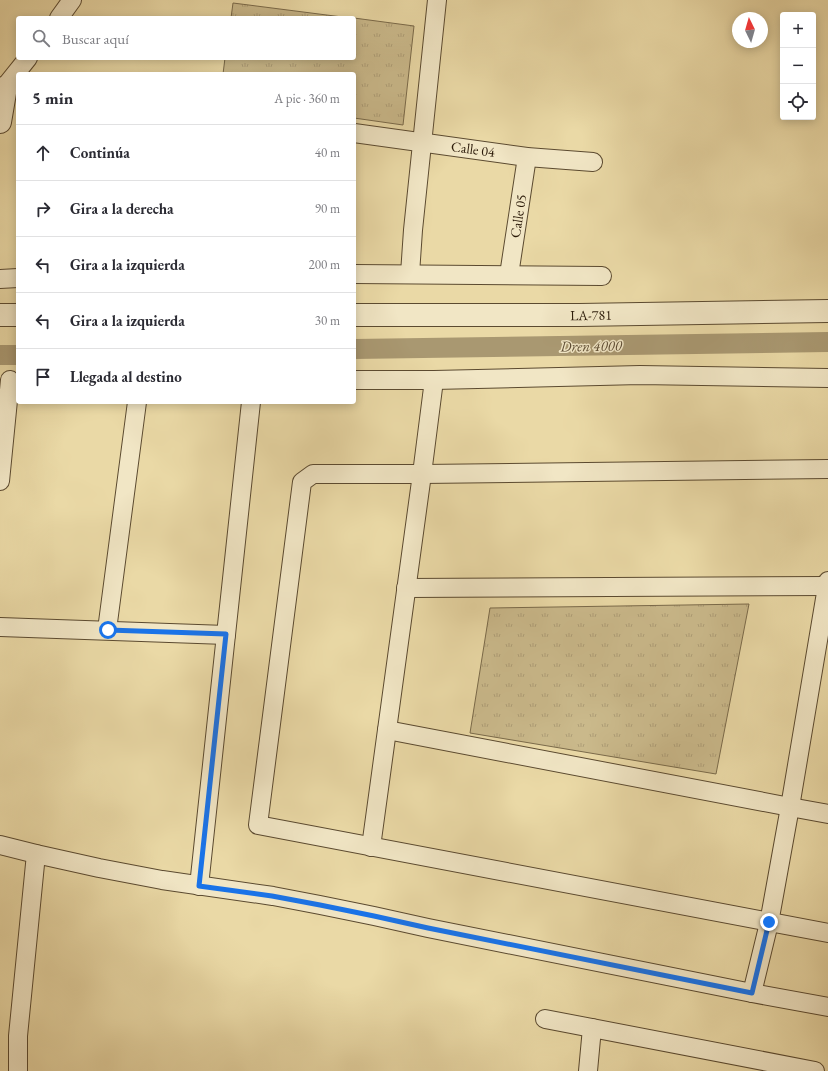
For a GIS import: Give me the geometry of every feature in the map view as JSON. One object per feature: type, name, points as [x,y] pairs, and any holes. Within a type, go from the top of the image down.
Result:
[{"type":"street","points":[[60,16],[72,0]]},
{"type":"street","points":[[410,274],[413,230],[438,0]]},
{"type":"street","points":[[19,72],[27,60]]},
{"type":"street","points":[[0,122],[8,90],[16,77]]},
{"type":"street","name":"Calle 04","points":[[356,133],[527,157],[593,162]]},
{"type":"street","name":"Calle 05","points":[[509,275],[527,157]]},
{"type":"street","points":[[356,274],[602,276]]},
{"type":"street","points":[[0,279],[16,278]]},
{"type":"street","name":"LA-781","points":[[356,315],[579,315],[828,311]]},
{"type":"street","points":[[0,314],[16,314]]},
{"type":"street","points":[[356,380],[434,380],[640,375],[828,378]]},
{"type":"street","points":[[0,481],[9,380]]},
{"type":"street","points":[[371,847],[434,380]]},
{"type":"street","points":[[108,630],[137,404]]},
{"type":"street","points":[[199,886],[251,404]]},
{"type":"street","points":[[828,469],[312,474],[302,482],[258,825],[828,933]]},
{"type":"street","points":[[406,588],[828,584],[769,922],[752,993]]},
{"type":"street","points":[[0,627],[226,634]]},
{"type":"street","points":[[387,730],[790,808],[828,814]]},
{"type":"street","points":[[0,845],[99,868],[199,886],[272,896],[320,905],[428,928],[828,1007]]},
{"type":"street","points":[[18,1071],[18,1036],[36,854]]},
{"type":"street","points":[[545,1019],[592,1028],[736,1063],[815,1071]]},
{"type":"street","points":[[588,1071],[592,1028]]},
{"type":"green space","points":[[233,3],[334,16],[231,16]]},
{"type":"green space","points":[[356,18],[414,26],[403,125],[356,118],[356,72],[223,72],[225,60],[356,60]]},
{"type":"green space","points":[[749,604],[716,774],[470,733],[490,608]]},
{"type":"waterway","name":"Dren 4000","points":[[356,349],[828,342]]},
{"type":"waterway","name":"Dren 4000","points":[[0,355],[16,355]]},
{"type":"route","points":[[108,630],[226,634],[199,886],[272,896],[320,905],[752,993],[769,922]]}]
